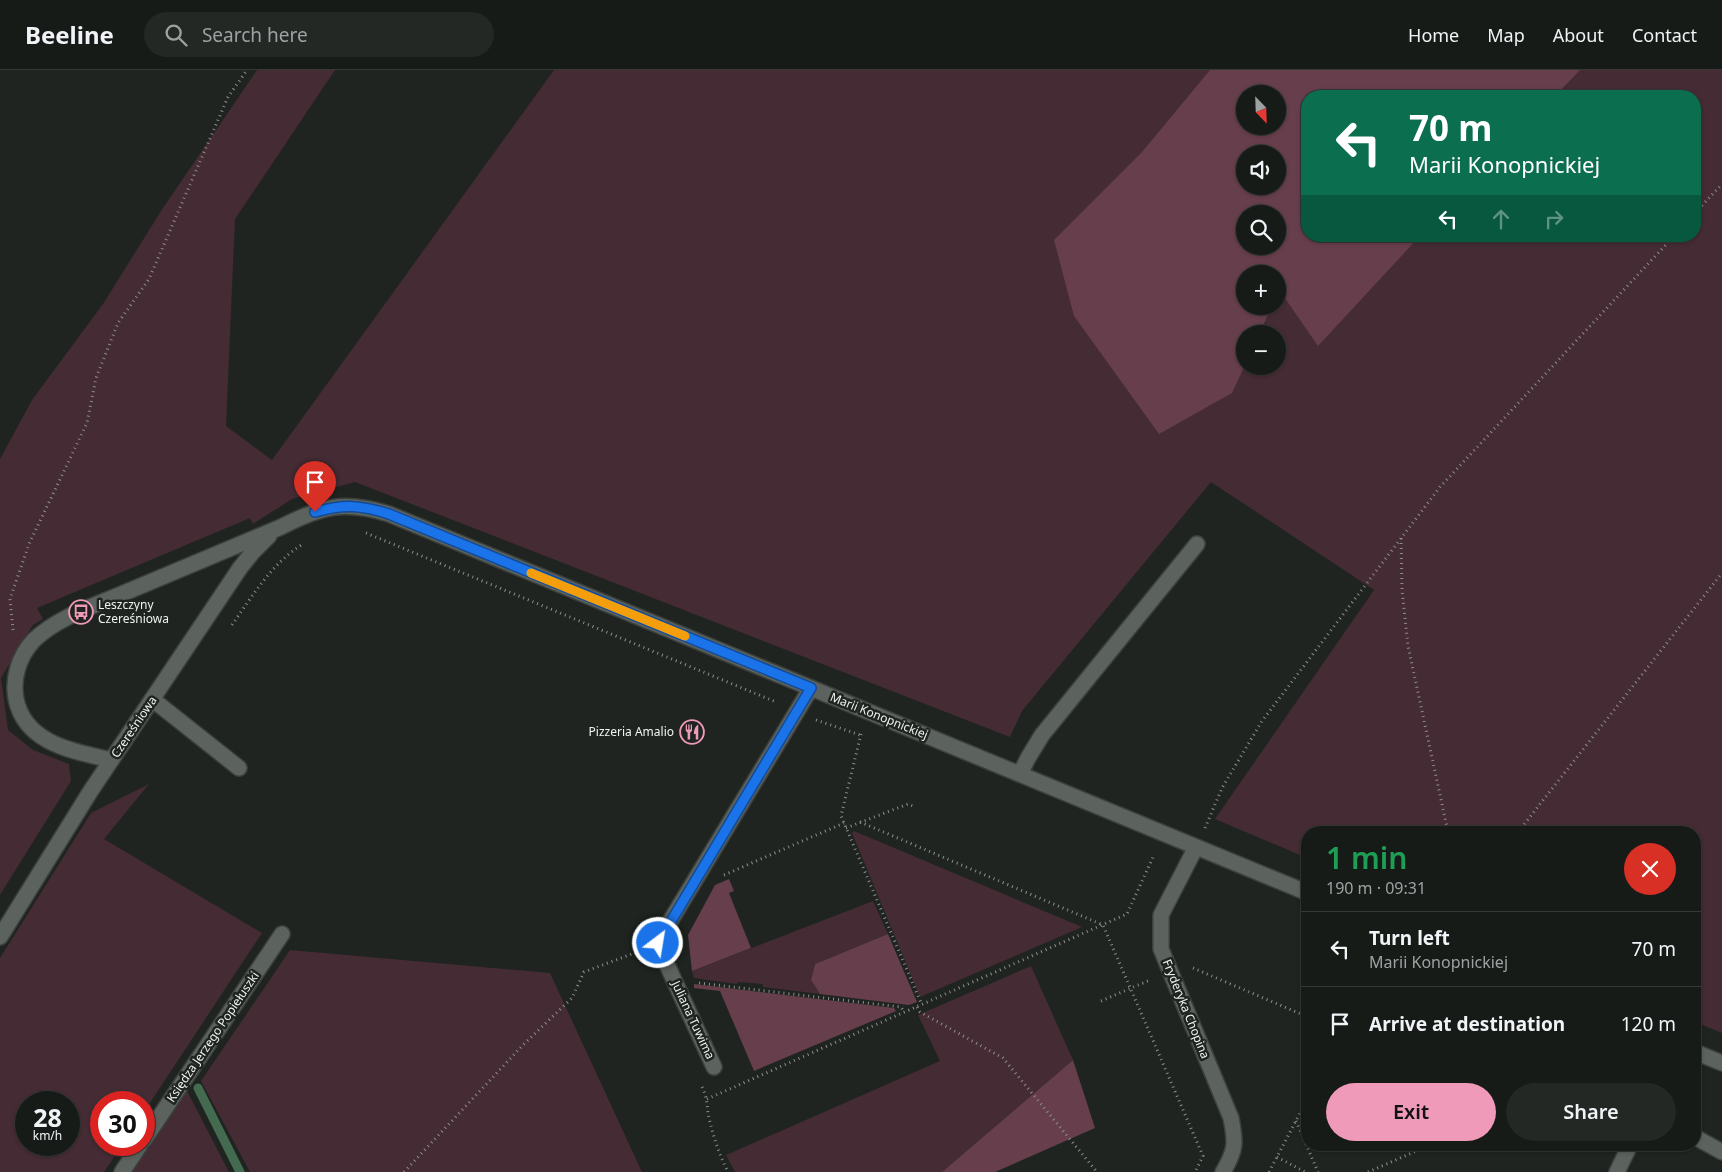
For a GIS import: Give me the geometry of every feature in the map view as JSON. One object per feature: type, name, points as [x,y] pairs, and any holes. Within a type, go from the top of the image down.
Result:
[{"type":"street","name":"Marii Konopnickiej","points":[[281,527],[298,518],[333,507],[352,506],[371,509],[398,518],[1301,889]]},
{"type":"street","points":[[112,760],[68,750],[43,739],[34,732],[24,719],[17,703],[15,692],[17,670],[23,655],[32,642],[53,625],[81,612],[281,527]]},
{"type":"street","name":"Czereśniowa","points":[[0,937],[90,792],[240,568],[265,539],[281,527]]},
{"type":"street","points":[[1020,774],[1042,735],[1197,544]]},
{"type":"street","name":"Juliana Tuwima","points":[[714,1067],[658,943],[811,688]]},
{"type":"street","points":[[152,699],[239,768]]},
{"type":"street","name":"Fryderyka Chopina","points":[[1196,847],[1161,915],[1161,949],[1231,1118],[1236,1140],[1231,1158],[1223,1172]]},
{"type":"street","name":"Księdza Jerzego Popiełuszki","points":[[155,1124],[282,934]]},
{"type":"street","points":[[1701,1054],[1722,1063]]},
{"type":"street","points":[[1701,1140],[1722,1152]]},
{"type":"street","points":[[1616,1172],[1627,1151]]},
{"type":"street","points":[[122,1172],[133,1156]]},
{"type":"path","points":[[17,670],[10,599],[29,544],[87,423],[96,378],[118,323],[149,279],[228,97],[247,70]]},
{"type":"path","points":[[1701,207],[1722,184]]},
{"type":"path","points":[[1196,847],[1222,788],[1262,721],[1440,487],[1668,242]]},
{"type":"path","points":[[361,532],[757,693]]},
{"type":"path","points":[[1401,538],[1402,590],[1408,646],[1447,826]]},
{"type":"path","points":[[231,626],[273,568],[294,549],[307,541]]},
{"type":"path","points":[[1523,826],[1722,573]]},
{"type":"path","points":[[863,726],[841,816],[922,1005]]},
{"type":"path","points":[[846,828],[908,804],[913,806]]},
{"type":"path","points":[[860,822],[1103,924],[1203,1156],[1195,1172]]},
{"type":"path","points":[[721,877],[844,824]]},
{"type":"path","points":[[707,1099],[1127,914],[1154,855]]},
{"type":"path","points":[[404,1172],[523,1045],[572,998],[584,972],[638,952]]},
{"type":"path","points":[[1101,1001],[1186,966],[1301,1014]]},
{"type":"path","points":[[676,985],[690,982],[728,986],[901,1007],[904,1012]]},
{"type":"path","points":[[917,1007],[920,1012],[1003,1058],[1097,1172]]},
{"type":"path","points":[[1269,1172],[1301,1111]]},
{"type":"path","points":[[1296,1120],[1301,1132]]},
{"type":"path","points":[[1309,1151],[1318,1172]]},
{"type":"path","points":[[1368,1172],[1416,1151]]},
{"type":"path","points":[[1277,1157],[1306,1172]]},
{"type":"shaded area","points":[[257,70],[335,70],[235,219],[226,426],[272,460],[554,70],[1722,70],[1722,1033],[1701,1024],[1701,826],[1301,826],[1301,855],[1215,819],[1374,590],[1211,482],[1022,711],[1010,737],[355,482],[292,499],[253,524],[250,518],[37,608],[43,619],[33,625],[1,678],[8,730],[33,750],[69,764],[71,781],[0,895],[0,459],[32,400],[103,304],[161,211]]},
{"type":"shaded area","points":[[1210,70],[1580,70],[1561,90],[1301,90],[1301,242],[1414,242],[1318,346],[1286,300],[1286,265],[1236,265],[1236,315],[1268,315],[1263,325],[1236,325],[1236,375],[1240,375],[1232,393],[1159,434],[1074,316],[1054,240],[1142,152]]},
{"type":"shaded area","points":[[149,784],[104,839],[262,933],[155,1095],[155,1091],[90,1091],[90,1156],[115,1156],[104,1172],[0,1172],[0,958],[91,813]]},
{"type":"shaded area","points":[[854,831],[1082,927],[920,997],[852,833]]},
{"type":"shaded area","points":[[729,879],[734,891],[729,893],[751,948],[692,971],[688,935],[715,885]]},
{"type":"shaded area","points":[[873,901],[888,934],[815,964],[811,980],[820,994],[763,987],[763,984],[738,982],[737,984],[694,978],[692,971]]},
{"type":"shaded area","points":[[888,934],[917,1002],[909,1005],[820,994],[811,980],[815,964]]},
{"type":"shaded area","points":[[290,950],[550,973],[642,1172],[250,1172],[201,1081]]},
{"type":"shaded area","points":[[1031,966],[1073,1060],[942,1172],[735,1172],[726,1155],[940,1061],[918,1015]]},
{"type":"shaded area","points":[[694,984],[894,1008],[896,1011],[754,1071],[720,991],[694,988]]},
{"type":"shaded area","points":[[1073,1060],[1095,1128],[995,1172],[942,1172]]},
{"type":"shaded area","points":[[186,1089],[229,1172],[131,1172],[142,1156],[155,1156],[155,1136]]},
{"type":"waterway","points":[[198,1088],[240,1172]]},
{"type":"slow traffic","points":[[531,573],[685,636]]},
{"type":"place","name":"Leszczyny Czereśniowa","points":[[81,612]]},
{"type":"place","name":"Pizzeria Amalio","points":[[692,732]]},
{"type":"route","points":[[315,512],[333,507],[352,506],[389,514],[811,688],[658,943]]}]
